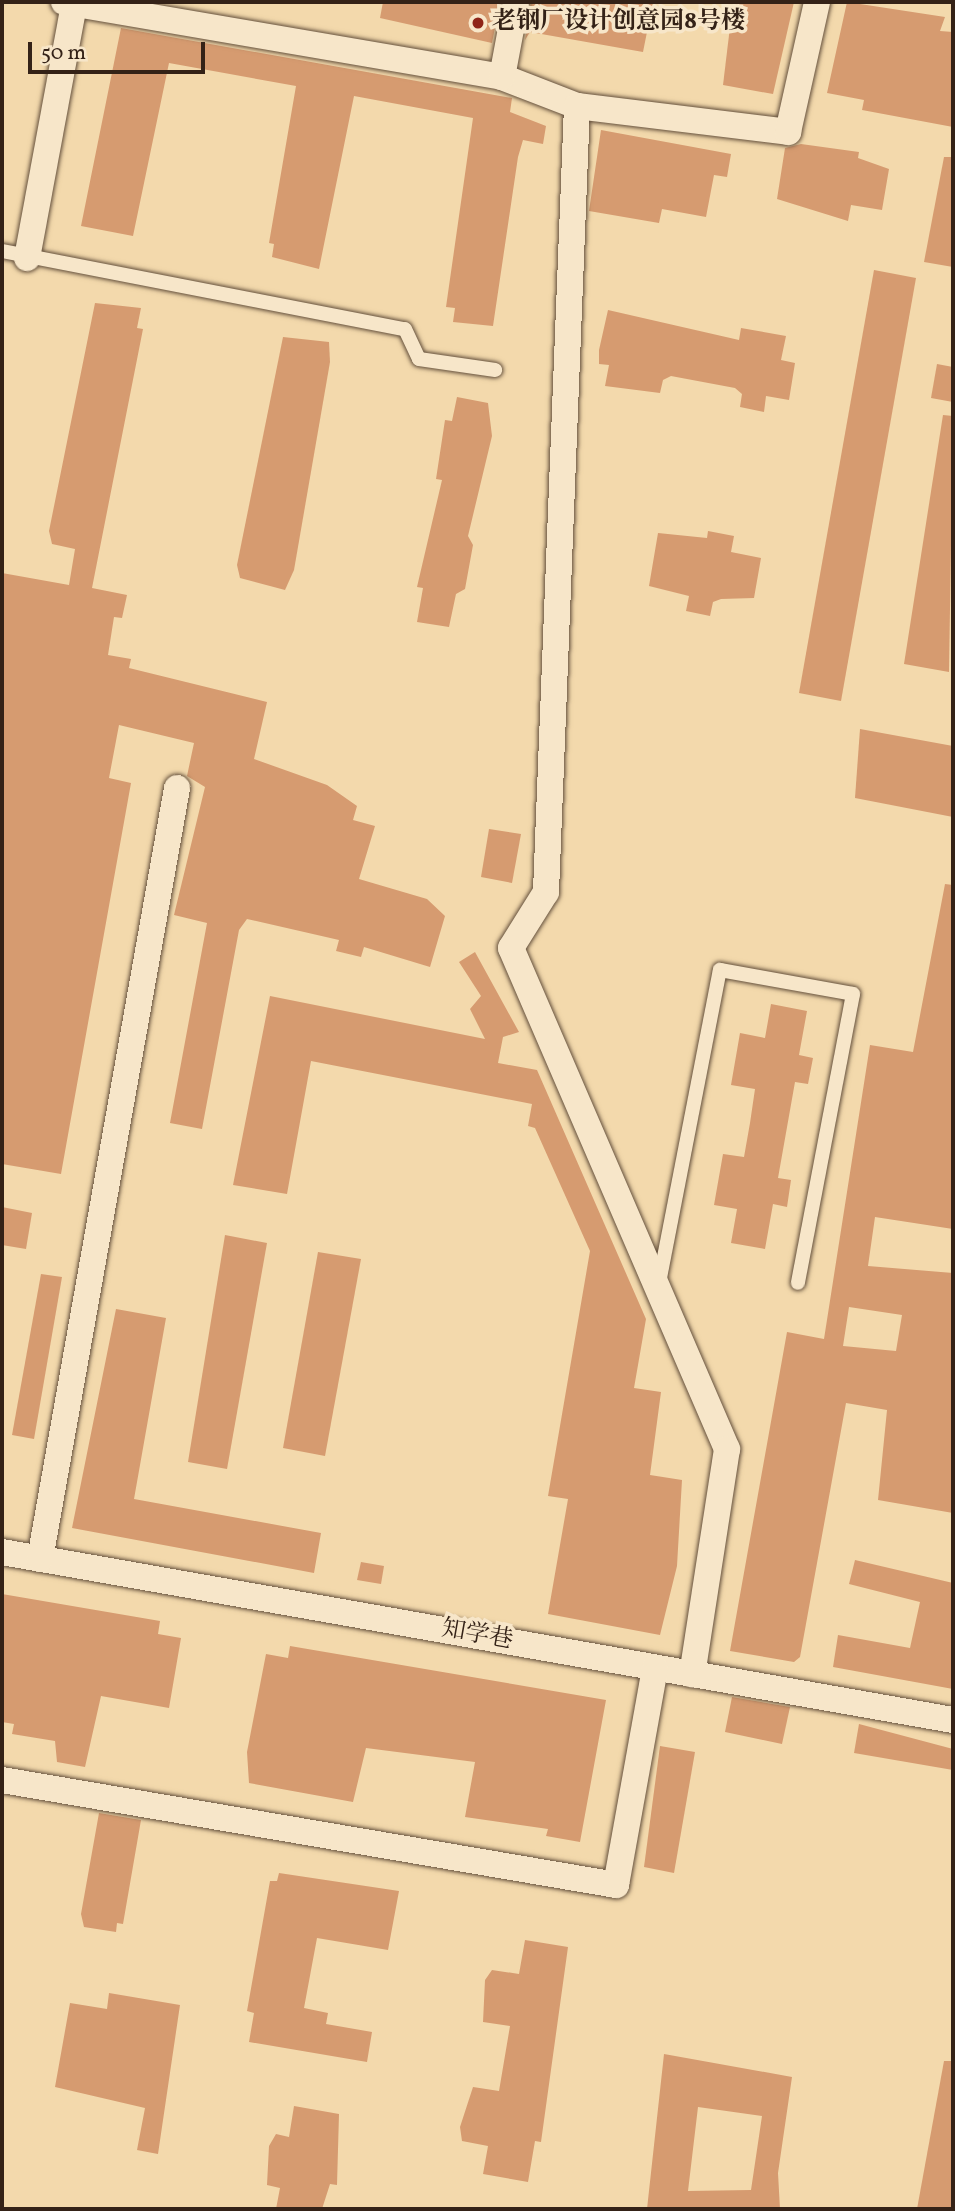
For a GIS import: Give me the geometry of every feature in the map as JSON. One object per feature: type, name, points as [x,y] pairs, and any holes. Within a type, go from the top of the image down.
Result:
[{"type":"street","points":[[502,77],[516,2]]},
{"type":"street","points":[[27,258],[69,3],[502,77],[577,106],[788,132],[817,2]]},
{"type":"street","points":[[577,106],[546,892],[512,948],[727,1449],[692,1674]]},
{"type":"street","points":[[40,1559],[177,788]]},
{"type":"street","name":"知学巷","points":[[2,1552],[953,1720]]},
{"type":"street","points":[[2,1780],[616,1885],[655,1668]]},
{"type":"lane","points":[[2,251],[27,258],[405,329],[419,359],[495,370]]},
{"type":"lane","points":[[658,1291],[720,970],[853,994],[798,1283]]},
{"type":"building","name":"老钢厂设计创意园8号楼","points":[[383,2],[500,2],[492,43],[380,18]]},
{"type":"building","points":[[531,2],[653,2],[643,52],[530,32],[525,40]]},
{"type":"building","points":[[733,2],[794,2],[773,94],[723,85]]},
{"type":"building","points":[[847,2],[945,17],[940,31],[953,32],[953,127],[862,110],[864,100],[827,93]]},
{"type":"building","points":[[121,28],[512,98],[510,112],[546,126],[543,144],[523,140],[518,157],[493,326],[453,322],[455,308],[446,307],[473,118],[354,96],[319,269],[272,257],[274,244],[269,243],[296,86],[169,63],[133,236],[81,226]]},
{"type":"building","points":[[601,130],[731,154],[727,177],[714,175],[706,217],[662,209],[659,223],[589,211]]},
{"type":"building","points":[[801,144],[859,152],[858,158],[889,169],[882,210],[851,205],[848,221],[777,199],[785,148]]},
{"type":"building","points":[[944,157],[953,157],[953,267],[924,262]]},
{"type":"building","points":[[874,270],[916,278],[841,701],[799,693]]},
{"type":"building","points":[[95,303],[141,308],[137,328],[143,329],[92,588],[127,595],[122,618],[114,617],[108,655],[131,659],[129,668],[267,702],[254,759],[327,785],[357,806],[353,820],[375,826],[359,879],[427,899],[445,916],[430,967],[364,947],[361,957],[336,951],[339,940],[247,919],[239,930],[202,1129],[170,1123],[207,923],[174,915],[205,787],[187,776],[194,743],[119,725],[109,778],[131,783],[61,1174],[2,1164],[2,573],[69,585],[75,549],[52,544],[49,531]]},
{"type":"building","points":[[608,310],[739,340],[741,328],[786,336],[781,360],[795,363],[789,400],[766,396],[764,412],[740,407],[742,394],[735,388],[671,376],[663,380],[660,393],[605,386],[609,365],[599,364],[599,350]]},
{"type":"building","points":[[283,337],[329,342],[330,362],[294,570],[285,590],[240,578],[237,565]]},
{"type":"building","points":[[937,364],[953,367],[953,402],[931,398]]},
{"type":"building","points":[[457,397],[488,403],[492,436],[468,536],[473,545],[465,589],[456,594],[449,627],[417,622],[423,588],[417,587],[442,480],[436,479],[445,420],[452,421]]},
{"type":"building","points":[[943,415],[953,416],[949,672],[904,664]]},
{"type":"building","points":[[708,531],[734,536],[731,552],[761,558],[754,598],[721,599],[713,602],[710,616],[686,611],[689,596],[649,586],[658,533],[707,538]]},
{"type":"building","points":[[860,729],[953,746],[953,817],[855,798]]},
{"type":"building","points":[[489,829],[521,834],[512,883],[481,877]]},
{"type":"building","points":[[945,884],[953,885],[953,1229],[875,1217],[868,1266],[953,1273],[953,1513],[878,1500],[887,1410],[846,1403],[800,1657],[794,1662],[730,1651],[787,1332],[824,1339],[870,1045],[913,1052]],"holes":[[[849,1307],[902,1315],[896,1351],[843,1346]]]},
{"type":"building","points":[[475,952],[519,1032],[503,1037],[498,1063],[537,1070],[646,1319],[634,1388],[661,1392],[650,1475],[682,1480],[677,1566],[660,1635],[548,1614],[568,1499],[548,1496],[590,1251],[535,1128],[528,1126],[532,1104],[311,1061],[287,1194],[233,1185],[270,996],[485,1039],[470,1009],[481,996],[459,962]]},
{"type":"building","points":[[771,1004],[807,1011],[799,1055],[813,1058],[808,1084],[795,1082],[778,1178],[791,1180],[787,1207],[773,1204],[765,1249],[731,1243],[737,1209],[714,1205],[723,1154],[744,1157],[750,1123],[755,1089],[731,1085],[740,1033],[765,1038]]},
{"type":"building","points":[[2,1207],[32,1213],[26,1249],[2,1245]]},
{"type":"building","points":[[225,1235],[267,1243],[227,1469],[188,1462]]},
{"type":"building","points":[[318,1252],[361,1259],[325,1456],[283,1448]]},
{"type":"building","points":[[41,1274],[62,1277],[34,1439],[12,1435]]},
{"type":"building","points":[[116,1309],[166,1318],[134,1499],[321,1533],[314,1573],[72,1528]]},
{"type":"building","points":[[855,1560],[953,1583],[953,1689],[833,1667],[838,1635],[910,1648],[920,1602],[849,1584]]},
{"type":"building","points":[[361,1562],[384,1566],[381,1584],[357,1580]]},
{"type":"building","points":[[2,1594],[160,1621],[158,1634],[181,1638],[169,1708],[101,1696],[85,1767],[57,1762],[55,1741],[12,1734],[14,1724],[2,1722]]},
{"type":"building","points":[[290,1646],[606,1700],[580,1842],[546,1836],[548,1829],[465,1817],[475,1762],[366,1748],[353,1802],[249,1783],[247,1752],[266,1654],[288,1658]]},
{"type":"building","points":[[732,1697],[790,1707],[782,1744],[725,1732]]},
{"type":"building","points":[[859,1724],[953,1749],[953,1770],[854,1753]]},
{"type":"building","points":[[660,1746],[695,1752],[674,1873],[644,1867]]},
{"type":"building","points":[[99,1813],[141,1820],[123,1924],[117,1923],[116,1932],[84,1927],[81,1914]]},
{"type":"building","points":[[279,1873],[399,1891],[388,1950],[317,1938],[304,2008],[328,2013],[326,2024],[372,2032],[367,2062],[249,2042],[254,2013],[247,2011],[270,1881],[277,1881]]},
{"type":"building","points":[[525,1940],[568,1947],[541,2142],[535,2141],[528,2182],[483,2174],[488,2146],[462,2141],[460,2127],[473,2087],[499,2091],[510,2026],[483,2022],[485,1980],[492,1970],[519,1974]]},
{"type":"building","points":[[109,1993],[180,2005],[158,2154],[137,2150],[145,2108],[55,2087],[70,2003],[107,2009]]},
{"type":"building","points":[[664,2054],[792,2077],[778,2173],[780,2209],[647,2209]],"holes":[[[698,2107],[762,2116],[751,2190],[688,2191]]]},
{"type":"building","points":[[944,2061],[953,2061],[953,2209],[917,2209]]},
{"type":"building","points":[[294,2106],[339,2114],[337,2185],[330,2184],[322,2209],[276,2209],[280,2188],[267,2185],[269,2146],[276,2134],[289,2137]]},
{"type":"place","name":"老钢厂设计创意园8号楼","points":[[478,23]]}]
